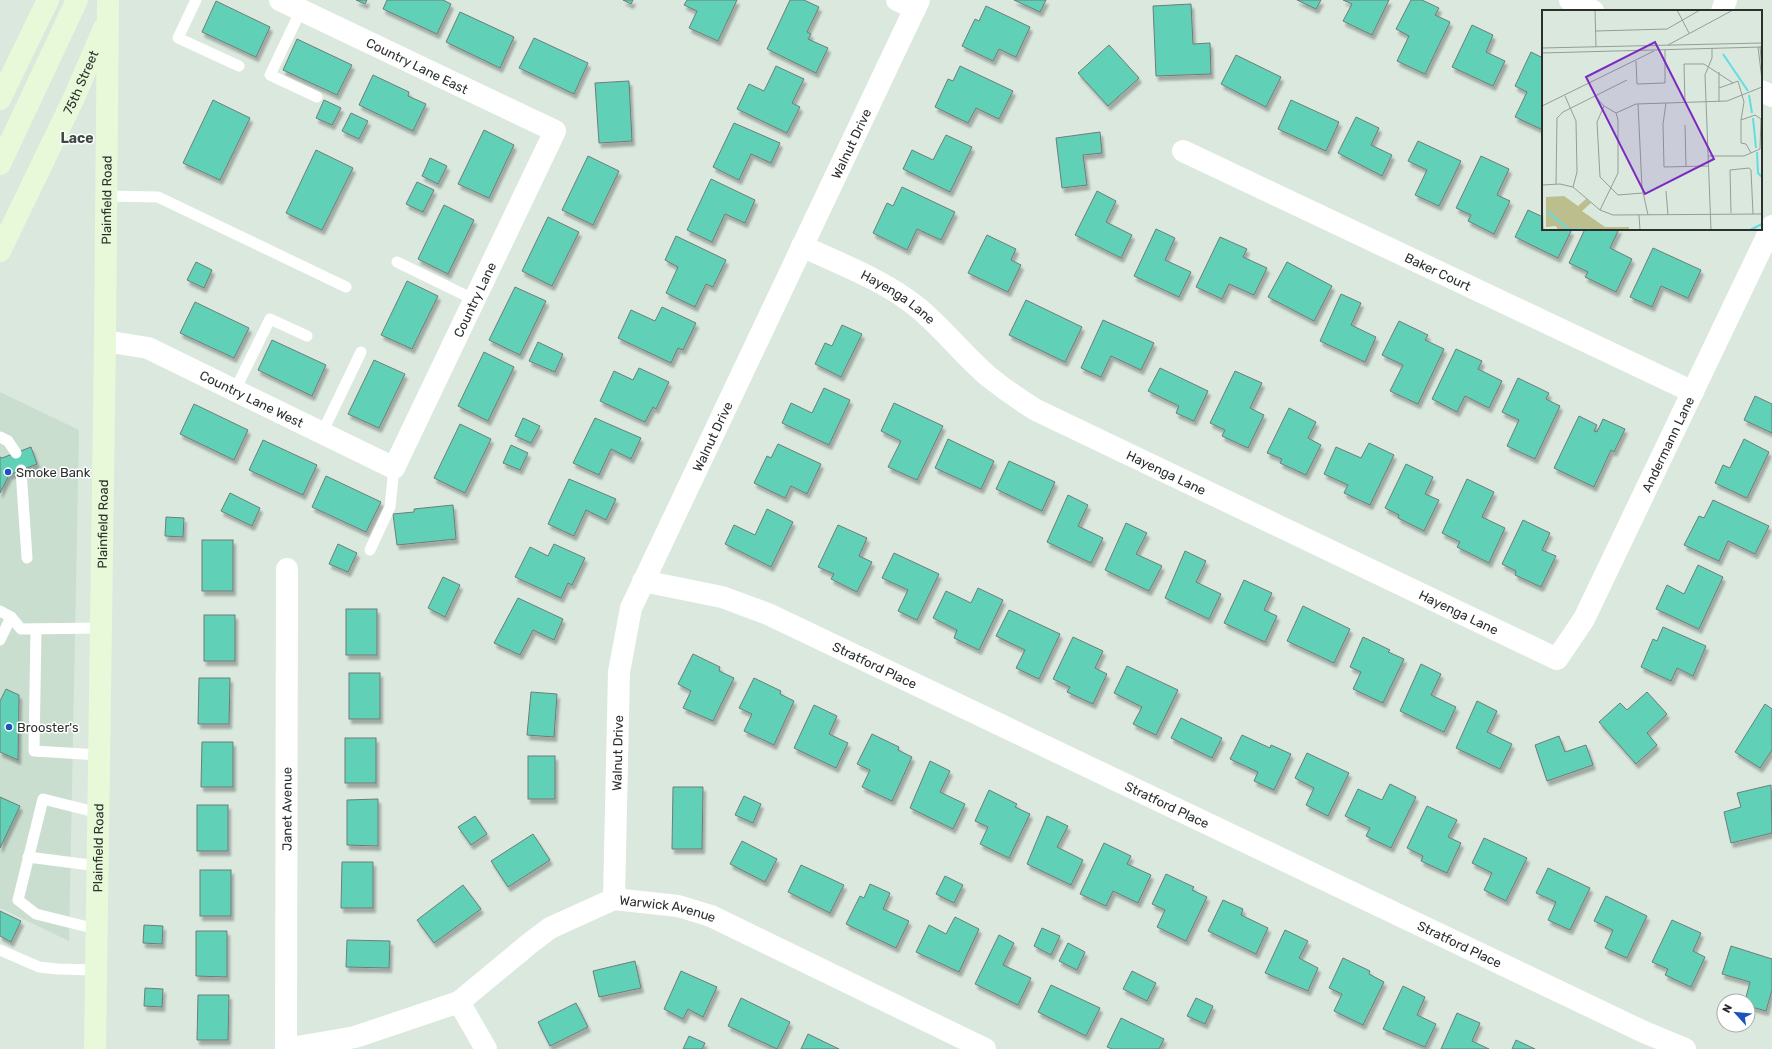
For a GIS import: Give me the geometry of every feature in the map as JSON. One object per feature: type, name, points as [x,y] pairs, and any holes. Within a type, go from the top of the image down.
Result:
[{"type":"main road","points":[[0,99],[48,0]]},
{"type":"main road","points":[[0,164],[78,0]]},
{"type":"main road","name":"Plainfield Road","points":[[95,1049],[111,6]]},
{"type":"main road","name":"75th Street","points":[[0,251],[73,100],[111,6]]},
{"type":"street","name":"Country Lane East","points":[[280,0],[555,131]]},
{"type":"street","points":[[1570,0],[1591,10]]},
{"type":"street","points":[[1722,10],[1726,0]]},
{"type":"street","name":"Walnut Drive","points":[[614,899],[619,672],[631,608],[802,246],[910,3]]},
{"type":"street","points":[[1762,91],[1772,96]]},
{"type":"street","name":"Country Lane","points":[[394,468],[555,131]]},
{"type":"street","name":"Baker Court","points":[[1184,151],[1693,392]]},
{"type":"street","name":"Andermann Lane","points":[[1557,659],[1584,619],[1772,226]]},
{"type":"street","name":"Hayenga Lane","points":[[802,246],[881,284],[916,306],[944,330],[988,377],[1036,410],[1557,659]]},
{"type":"street","name":"Country Lane West","points":[[105,341],[148,348],[394,468]]},
{"type":"street","name":"Janet Avenue","points":[[286,1049],[287,569]]},
{"type":"street","name":"Stratford Place","points":[[643,581],[722,597],[768,614],[1622,1021],[1685,1049]]},
{"type":"street","name":"Warwick Avenue","points":[[286,1049],[355,1037],[459,1002],[550,928],[614,899],[678,906],[711,916],[985,1049]]},
{"type":"street","points":[[459,1002],[486,1049]]},
{"type":"lane","points":[[196,0],[178,38],[239,66]]},
{"type":"lane","points":[[301,10],[270,75],[317,97]]},
{"type":"lane","points":[[107,196],[158,197],[346,287]]},
{"type":"lane","points":[[397,262],[475,300]]},
{"type":"lane","points":[[234,390],[270,319],[307,336]]},
{"type":"lane","points":[[322,433],[360,352]]},
{"type":"lane","points":[[0,437],[8,441],[16,453]]},
{"type":"lane","points":[[370,550],[390,507],[394,468]]},
{"type":"lane","points":[[21,470],[27,558]]},
{"type":"lane","points":[[0,611],[11,618],[20,629],[102,628]]},
{"type":"lane","points":[[0,640],[11,618]]},
{"type":"lane","points":[[36,628],[34,751],[100,755]]},
{"type":"lane","points":[[96,929],[36,914],[18,900],[43,799],[99,813]]},
{"type":"lane","points":[[28,857],[98,866]]},
{"type":"lane","points":[[0,950],[39,967],[96,970]]},
{"type":"shaded area","points":[[0,392],[79,430],[69,941],[0,908]]},
{"type":"building","points":[[356,0],[367,0],[365,4]]},
{"type":"building","points":[[387,0],[443,0],[451,4],[437,34],[383,9]]},
{"type":"building","points":[[623,0],[633,0],[631,4]]},
{"type":"building","points":[[687,0],[737,0],[718,41],[689,28],[697,11],[684,5]]},
{"type":"building","points":[[790,0],[804,0],[819,7],[807,32],[811,34],[808,39],[828,48],[816,73],[767,49]]},
{"type":"building","points":[[1014,0],[1046,0],[1040,12]]},
{"type":"building","points":[[1297,0],[1321,0],[1316,9]]},
{"type":"building","points":[[1343,0],[1389,0],[1372,35],[1343,21],[1352,4]]},
{"type":"building","points":[[1411,0],[1422,0],[1439,8],[1435,15],[1450,22],[1425,74],[1397,61],[1409,36],[1396,29]]},
{"type":"building","points":[[216,1],[270,27],[256,57],[202,32]]},
{"type":"building","points":[[1191,4],[1193,44],[1210,43],[1211,74],[1156,76],[1153,6]]},
{"type":"building","points":[[986,6],[1030,27],[1016,57],[999,49],[993,61],[962,46],[975,19],[979,21]]},
{"type":"building","points":[[460,12],[514,37],[500,68],[446,42]]},
{"type":"building","points":[[1472,25],[1493,35],[1486,52],[1505,61],[1493,86],[1452,67]]},
{"type":"building","points":[[534,38],[588,63],[574,94],[519,68]]},
{"type":"building","points":[[297,39],[352,65],[337,95],[283,70]]},
{"type":"building","points":[[1109,45],[1139,78],[1108,106],[1078,73]]},
{"type":"building","points":[[1531,52],[1542,58],[1542,130],[1515,117],[1527,92],[1515,86]]},
{"type":"building","points":[[1236,55],[1281,77],[1266,107],[1221,84]]},
{"type":"building","points":[[776,66],[804,79],[792,103],[800,107],[787,133],[737,109],[749,84],[764,91]]},
{"type":"building","points":[[960,66],[1013,91],[999,119],[976,108],[968,123],[935,107],[948,79],[953,81]]},
{"type":"building","points":[[373,75],[409,92],[408,96],[426,104],[413,131],[359,105]]},
{"type":"building","points":[[629,81],[632,141],[599,143],[595,83]]},
{"type":"building","points":[[213,100],[250,118],[220,180],[183,163]]},
{"type":"building","points":[[324,100],[341,108],[332,125],[316,118]]},
{"type":"building","points":[[1291,100],[1339,122],[1326,151],[1278,129]]},
{"type":"building","points":[[351,113],[368,121],[359,139],[342,131]]},
{"type":"building","points":[[1356,117],[1379,128],[1371,145],[1392,155],[1382,176],[1338,153]]},
{"type":"building","points":[[734,123],[780,143],[771,163],[751,154],[739,180],[713,167]]},
{"type":"building","points":[[484,130],[514,145],[489,198],[458,184]]},
{"type":"building","points":[[1100,132],[1102,153],[1083,155],[1087,185],[1062,188],[1056,138]]},
{"type":"building","points":[[946,135],[972,147],[950,192],[903,169],[912,150],[933,160]]},
{"type":"building","points":[[1418,141],[1461,161],[1439,206],[1415,195],[1427,170],[1408,161]]},
{"type":"building","points":[[316,150],[353,168],[322,230],[286,213]]},
{"type":"building","points":[[588,156],[619,171],[593,225],[562,210]]},
{"type":"building","points":[[1481,156],[1509,169],[1497,195],[1510,201],[1494,234],[1468,221],[1471,215],[1456,208]]},
{"type":"building","points":[[430,158],[447,166],[438,184],[422,176]]},
{"type":"building","points":[[711,179],[755,200],[745,223],[725,214],[712,242],[687,230]]},
{"type":"building","points":[[417,182],[434,190],[423,212],[406,204]]},
{"type":"building","points":[[902,187],[955,212],[941,240],[917,229],[907,250],[873,233],[887,203],[893,206]]},
{"type":"building","points":[[1097,191],[1116,201],[1106,222],[1132,235],[1121,258],[1075,235]]},
{"type":"building","points":[[444,205],[474,220],[448,274],[418,259]]},
{"type":"building","points":[[1528,210],[1542,217],[1542,230],[1571,231],[1558,258],[1515,237]]},
{"type":"building","points":[[548,217],[579,232],[552,286],[522,271]]},
{"type":"building","points":[[1156,229],[1175,238],[1165,260],[1191,272],[1179,297],[1134,276]]},
{"type":"building","points":[[1585,230],[1619,230],[1610,248],[1632,259],[1616,292],[1585,277],[1588,272],[1569,263]]},
{"type":"building","points":[[987,235],[1016,249],[1011,260],[1021,265],[1008,292],[968,273]]},
{"type":"building","points":[[676,236],[726,260],[713,287],[706,284],[695,307],[666,293],[678,267],[665,260]]},
{"type":"building","points":[[1220,237],[1247,249],[1243,257],[1267,268],[1254,295],[1229,284],[1222,299],[1196,287]]},
{"type":"building","points":[[1653,248],[1701,270],[1688,298],[1661,286],[1652,307],[1630,297]]},
{"type":"building","points":[[196,262],[212,270],[204,288],[187,280]]},
{"type":"building","points":[[1287,262],[1332,286],[1314,321],[1268,297]]},
{"type":"building","points":[[407,281],[438,296],[412,349],[381,335]]},
{"type":"building","points":[[515,287],[546,301],[520,355],[489,340]]},
{"type":"building","points":[[1341,294],[1361,303],[1351,325],[1376,337],[1365,362],[1320,341]]},
{"type":"building","points":[[1026,300],[1082,327],[1065,362],[1009,335]]},
{"type":"building","points":[[195,302],[249,328],[234,358],[180,333]]},
{"type":"building","points":[[662,307],[696,323],[683,350],[678,348],[671,363],[618,338],[631,310],[655,321]]},
{"type":"building","points":[[1103,320],[1154,343],[1141,370],[1111,356],[1101,377],[1081,368]]},
{"type":"building","points":[[1399,321],[1428,335],[1425,340],[1444,349],[1418,404],[1390,391],[1403,365],[1382,355]]},
{"type":"building","points":[[842,325],[862,334],[841,377],[815,364],[825,343],[832,346]]},
{"type":"building","points":[[272,340],[326,365],[312,396],[258,370]]},
{"type":"building","points":[[538,342],[563,354],[555,372],[529,361]]},
{"type":"building","points":[[1456,349],[1482,361],[1478,369],[1502,381],[1489,408],[1465,396],[1457,412],[1432,399]]},
{"type":"building","points":[[484,352],[514,367],[488,421],[458,406]]},
{"type":"building","points":[[374,360],[405,374],[379,428],[348,414]]},
{"type":"building","points":[[639,368],[669,382],[656,409],[653,407],[645,422],[600,401],[614,371],[633,380]]},
{"type":"building","points":[[1160,368],[1208,391],[1194,421],[1176,413],[1179,406],[1148,391]]},
{"type":"building","points":[[1235,371],[1262,383],[1250,408],[1264,415],[1248,448],[1222,436],[1225,430],[1210,423]]},
{"type":"building","points":[[1518,378],[1549,393],[1546,399],[1560,406],[1535,459],[1507,446],[1519,420],[1502,412]]},
{"type":"building","points":[[824,388],[850,400],[829,445],[782,423],[791,403],[812,413]]},
{"type":"building","points":[[1755,396],[1772,404],[1772,433],[1744,420]]},
{"type":"building","points":[[894,403],[943,426],[917,480],[888,467],[901,441],[881,431]]},
{"type":"building","points":[[194,404],[248,430],[234,460],[180,434]]},
{"type":"building","points":[[1289,408],[1316,422],[1308,438],[1321,445],[1306,475],[1280,463],[1282,459],[1267,453]]},
{"type":"building","points":[[1579,416],[1597,425],[1594,431],[1597,432],[1603,419],[1625,429],[1614,452],[1611,450],[1594,487],[1554,468]]},
{"type":"building","points":[[523,418],[540,426],[531,443],[515,436]]},
{"type":"building","points":[[595,418],[641,438],[631,459],[611,449],[599,475],[573,463]]},
{"type":"building","points":[[460,424],[491,439],[465,493],[434,478]]},
{"type":"building","points":[[948,439],[994,461],[981,489],[935,468]]},
{"type":"building","points":[[1744,439],[1769,452],[1747,498],[1715,483],[1723,465],[1730,468]]},
{"type":"building","points":[[263,440],[317,465],[303,495],[249,470]]},
{"type":"building","points":[[1369,443],[1394,455],[1370,505],[1344,493],[1348,485],[1324,474],[1336,447],[1361,458]]},
{"type":"building","points":[[778,444],[821,464],[807,494],[791,486],[785,498],[754,483],[767,456],[771,458]]},
{"type":"building","points":[[511,445],[528,453],[520,470],[503,463]]},
{"type":"building","name":"Smoke Bank","points":[[31,447],[37,464],[9,475],[0,493],[0,457],[2,458]]},
{"type":"building","points":[[1009,461],[1055,482],[1042,511],[996,489]]},
{"type":"building","points":[[1406,464],[1433,477],[1425,494],[1439,500],[1424,531],[1398,518],[1399,515],[1385,508]]},
{"type":"building","points":[[326,476],[381,502],[366,532],[312,507]]},
{"type":"building","points":[[569,479],[616,499],[606,520],[586,510],[574,536],[548,524]]},
{"type":"building","points":[[1467,479],[1494,492],[1482,517],[1505,528],[1489,563],[1457,547],[1460,542],[1442,533]]},
{"type":"building","points":[[230,493],[260,508],[252,526],[221,511]]},
{"type":"building","points":[[1068,495],[1088,505],[1078,526],[1103,538],[1091,563],[1047,542]]},
{"type":"building","points":[[1713,500],[1769,526],[1755,554],[1728,541],[1719,561],[1684,545],[1699,516],[1704,518]]},
{"type":"building","points":[[453,505],[456,539],[397,545],[393,514],[414,512],[414,509]]},
{"type":"building","points":[[767,509],[793,522],[771,567],[725,544],[734,525],[755,535]]},
{"type":"building","points":[[166,517],[184,518],[183,537],[165,536]]},
{"type":"building","points":[[1523,520],[1550,533],[1542,550],[1556,556],[1541,587],[1515,575],[1516,571],[1502,564]]},
{"type":"building","points":[[1126,523],[1147,533],[1136,554],[1162,566],[1149,591],[1105,570]]},
{"type":"building","points":[[838,525],[867,538],[859,556],[872,562],[857,592],[831,579],[834,574],[818,567]]},
{"type":"building","points":[[202,540],[233,540],[233,591],[202,591]]},
{"type":"building","points":[[338,544],[357,553],[348,572],[329,564]]},
{"type":"building","points":[[554,544],[585,558],[572,585],[568,583],[561,598],[515,577],[530,547],[548,556]]},
{"type":"building","points":[[1185,551],[1206,561],[1196,582],[1221,594],[1209,619],[1165,598]]},
{"type":"building","points":[[894,553],[939,574],[917,620],[898,611],[908,590],[882,578]]},
{"type":"building","points":[[1698,565],[1723,577],[1699,629],[1656,609],[1667,585],[1684,594]]},
{"type":"building","points":[[443,577],[460,585],[445,617],[428,608]]},
{"type":"building","points":[[1244,580],[1272,593],[1264,610],[1277,616],[1265,642],[1224,623]]},
{"type":"building","points":[[978,588],[1003,600],[979,650],[954,638],[957,630],[933,618],[946,591],[971,603]]},
{"type":"building","points":[[518,598],[563,619],[554,640],[533,630],[520,655],[494,643]]},
{"type":"building","points":[[1303,606],[1350,629],[1334,663],[1287,641]]},
{"type":"building","points":[[346,609],[377,609],[377,655],[346,655]]},
{"type":"building","points":[[1009,610],[1060,634],[1039,679],[1016,668],[1025,650],[996,636]]},
{"type":"building","points":[[204,615],[235,615],[235,661],[204,661]]},
{"type":"building","points":[[1663,627],[1706,646],[1693,676],[1677,668],[1671,681],[1641,667],[1653,639],[1657,641]]},
{"type":"building","points":[[1073,637],[1103,651],[1095,668],[1107,674],[1093,704],[1067,692],[1070,687],[1053,679]]},
{"type":"building","points":[[1363,637],[1390,650],[1388,652],[1404,659],[1383,703],[1353,689],[1361,672],[1350,667]]},
{"type":"building","points":[[693,654],[720,667],[719,671],[734,678],[713,721],[683,708],[691,691],[678,684]]},
{"type":"building","points":[[1421,664],[1441,674],[1431,695],[1456,707],[1444,732],[1400,711]]},
{"type":"building","points":[[1127,666],[1178,690],[1156,735],[1133,724],[1142,707],[1114,693]]},
{"type":"building","points":[[349,673],[380,673],[380,719],[349,719]]},
{"type":"building","points":[[199,678],[230,678],[229,724],[198,724]]},
{"type":"building","points":[[754,678],[781,691],[780,694],[794,701],[774,745],[744,731],[752,714],[739,708]]},
{"type":"building","name":"Brooster's","points":[[6,689],[19,695],[18,760],[0,752],[0,701]]},
{"type":"building","points":[[531,692],[557,694],[554,737],[527,735]]},
{"type":"building","points":[[1647,692],[1667,714],[1647,733],[1657,745],[1636,764],[1599,722],[1620,703],[1627,710]]},
{"type":"building","points":[[1477,701],[1497,711],[1487,732],[1512,744],[1500,769],[1456,748]]},
{"type":"building","points":[[1765,704],[1772,709],[1772,750],[1760,768],[1735,752]]},
{"type":"building","points":[[814,705],[837,716],[829,734],[848,743],[836,768],[794,748]]},
{"type":"building","points":[[1181,718],[1222,738],[1212,758],[1171,738]]},
{"type":"building","points":[[872,734],[899,747],[898,750],[912,757],[892,801],[862,787],[870,770],[857,764]]},
{"type":"building","points":[[1242,735],[1270,748],[1271,745],[1291,754],[1274,790],[1254,781],[1258,772],[1230,759]]},
{"type":"building","points":[[1559,736],[1565,752],[1586,745],[1593,765],[1547,781],[1535,745]]},
{"type":"building","points":[[345,738],[376,738],[376,783],[345,783]]},
{"type":"building","points":[[202,742],[233,742],[233,787],[201,787]]},
{"type":"building","points":[[1307,753],[1349,773],[1328,816],[1306,805],[1314,788],[1295,778]]},
{"type":"building","points":[[528,756],[555,756],[555,799],[528,799]]},
{"type":"building","points":[[930,761],[950,771],[940,792],[965,804],[953,829],[910,808]]},
{"type":"building","points":[[1390,784],[1416,797],[1391,848],[1366,836],[1370,828],[1345,816],[1358,789],[1382,800]]},
{"type":"building","points":[[1771,785],[1772,833],[1731,843],[1724,812],[1741,807],[1737,793]]},
{"type":"building","points":[[673,787],[703,787],[702,849],[672,849]]},
{"type":"building","points":[[989,790],[1017,804],[1015,807],[1030,814],[1009,858],[980,844],[988,827],[975,821]]},
{"type":"building","points":[[744,796],[761,804],[753,823],[735,815]]},
{"type":"building","points":[[0,797],[20,806],[0,848]]},
{"type":"building","points":[[378,799],[378,846],[347,845],[347,800]]},
{"type":"building","points":[[197,805],[228,805],[228,851],[197,851]]},
{"type":"building","points":[[1427,806],[1457,820],[1448,837],[1461,843],[1447,873],[1421,861],[1423,856],[1407,848]]},
{"type":"building","points":[[475,816],[487,834],[471,845],[458,827]]},
{"type":"building","points":[[1047,816],[1068,826],[1057,847],[1083,860],[1071,885],[1027,864]]},
{"type":"building","points":[[533,834],[550,860],[508,887],[491,861]]},
{"type":"building","points":[[1484,838],[1527,858],[1506,901],[1484,890],[1492,873],[1472,863]]},
{"type":"building","points":[[742,841],[777,859],[765,882],[730,864]]},
{"type":"building","points":[[1104,843],[1131,856],[1127,864],[1151,875],[1138,903],[1113,891],[1106,906],[1080,894]]},
{"type":"building","points":[[342,862],[373,862],[373,908],[341,908]]},
{"type":"building","points":[[801,865],[844,885],[830,913],[788,892]]},
{"type":"building","points":[[1548,868],[1590,888],[1570,930],[1548,920],[1556,902],[1536,893]]},
{"type":"building","points":[[200,870],[231,870],[231,916],[200,916]]},
{"type":"building","points":[[1166,874],[1194,887],[1192,890],[1207,897],[1186,941],[1157,927],[1165,910],[1152,904]]},
{"type":"building","points":[[945,876],[963,885],[954,903],[936,894]]},
{"type":"building","points":[[870,884],[890,893],[883,909],[909,921],[896,948],[846,924],[860,896],[864,898]]},
{"type":"building","points":[[463,885],[481,909],[434,943],[417,920]]},
{"type":"building","points":[[1606,896],[1647,916],[1627,958],[1605,948],[1613,930],[1594,921]]},
{"type":"building","points":[[1223,900],[1243,909],[1241,915],[1268,928],[1256,954],[1208,931]]},
{"type":"building","points":[[0,911],[21,921],[11,942],[0,936]]},
{"type":"building","points":[[955,917],[979,929],[959,972],[916,952],[929,925],[946,934]]},
{"type":"building","points":[[1672,920],[1701,933],[1693,951],[1705,957],[1691,987],[1665,975],[1668,969],[1652,962]]},
{"type":"building","points":[[144,925],[163,926],[162,944],[143,943]]},
{"type":"building","points":[[1042,928],[1060,936],[1051,955],[1034,946]]},
{"type":"building","points":[[1285,930],[1308,941],[1299,958],[1318,968],[1308,991],[1265,973]]},
{"type":"building","points":[[196,931],[227,931],[227,977],[196,976]]},
{"type":"building","points":[[999,935],[1014,943],[1003,965],[1031,978],[1018,1005],[975,984]]},
{"type":"building","points":[[347,940],[390,941],[389,968],[346,967]]},
{"type":"building","points":[[1068,943],[1085,952],[1077,970],[1059,961]]},
{"type":"building","points":[[1731,946],[1772,959],[1772,990],[1766,1011],[1756,1008],[1756,993],[1747,993],[1750,982],[1722,974]]},
{"type":"building","points":[[1343,958],[1370,971],[1369,974],[1384,982],[1363,1025],[1334,1011],[1342,994],[1329,988]]},
{"type":"building","points":[[635,961],[641,988],[599,997],[593,971]]},
{"type":"building","points":[[681,971],[717,987],[703,1017],[688,1009],[683,1019],[664,1009]]},
{"type":"building","points":[[1132,971],[1156,983],[1147,1001],[1123,989]]},
{"type":"building","points":[[1051,985],[1100,1008],[1086,1036],[1038,1012]]},
{"type":"building","points":[[1403,986],[1425,997],[1417,1015],[1436,1024],[1425,1047],[1383,1029]]},
{"type":"building","points":[[145,988],[163,989],[162,1007],[144,1006]]},
{"type":"building","points":[[198,995],[229,995],[228,1040],[197,1040]]},
{"type":"building","points":[[741,998],[790,1022],[777,1049],[728,1026]]},
{"type":"building","points":[[1196,998],[1213,1006],[1205,1024],[1187,1016]]},
{"type":"building","points":[[576,1003],[588,1027],[550,1046],[538,1022]]},
{"type":"building","points":[[1457,1013],[1480,1023],[1472,1041],[1489,1049],[1441,1049]]},
{"type":"building","points":[[1121,1018],[1164,1039],[1159,1049],[1112,1049],[1107,1047]]},
{"type":"building","points":[[808,1034],[839,1049],[801,1049]]},
{"type":"building","points":[[689,1036],[705,1043],[702,1049],[683,1049]]},
{"type":"building","points":[[1516,1040],[1535,1049],[1512,1049]]},
{"type":"place","name":"Smoke Bank","points":[[8,472]]},
{"type":"place","name":"Brooster's","points":[[9,727]]},
{"type":"district","name":"Lace","points":[[77,138]]}]
